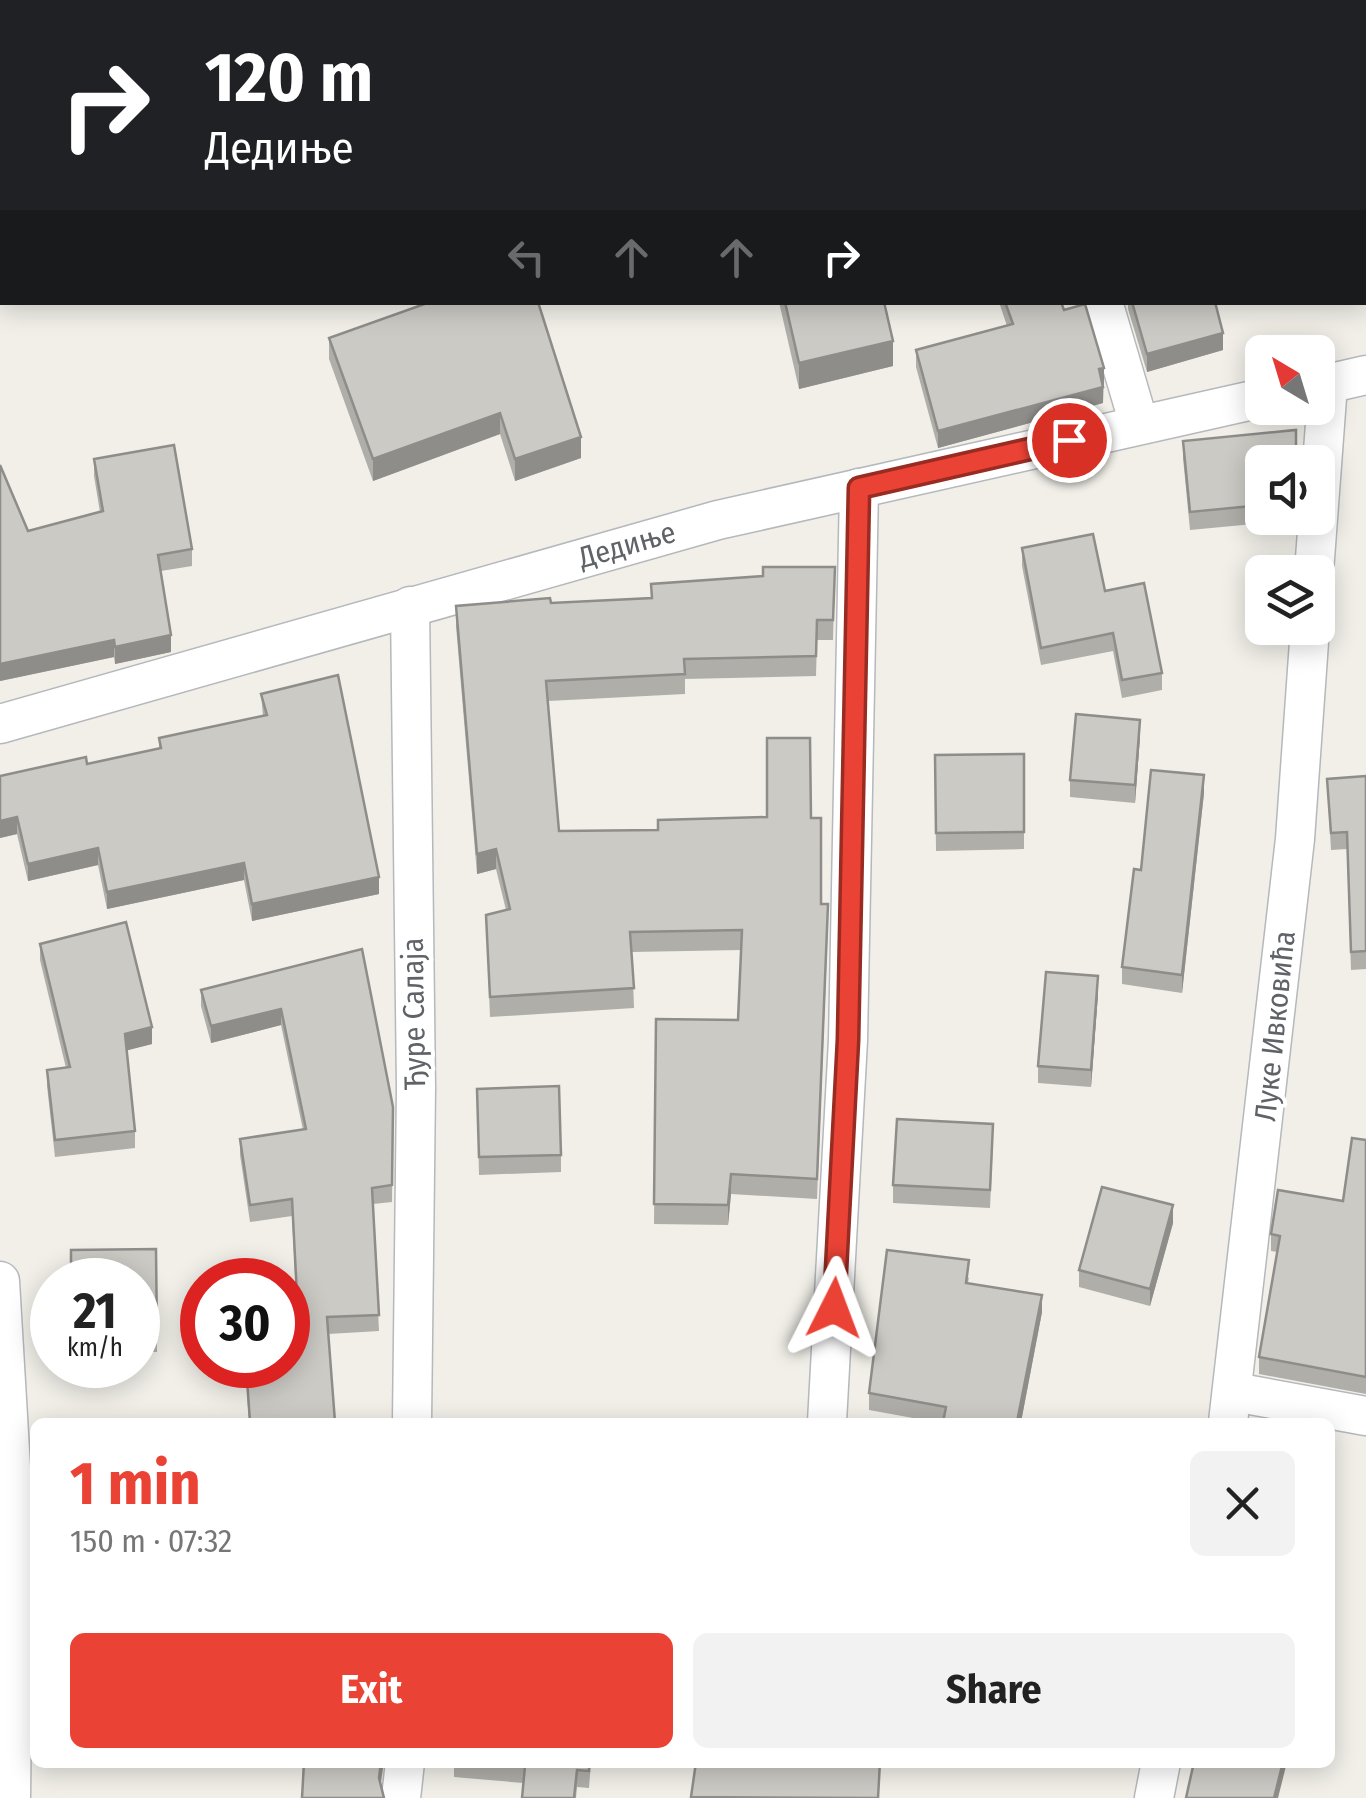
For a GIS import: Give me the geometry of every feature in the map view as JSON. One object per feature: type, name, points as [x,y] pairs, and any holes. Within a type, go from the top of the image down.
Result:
[{"type":"street","points":[[1104,305],[1140,424]]},
{"type":"street","points":[[1335,382],[1366,376]]},
{"type":"street","name":"Дедиње","points":[[0,724],[718,520],[1245,402]]},
{"type":"street","points":[[1315,555],[1321,425]]},
{"type":"street","points":[[827,1418],[848,1040],[859,488]]},
{"type":"street","name":"Ђуре Салаја","points":[[410,606],[416,1088],[412,1418]]},
{"type":"street","name":"Луке Ивковића","points":[[1231,1407],[1296,839],[1309,645]]},
{"type":"street","points":[[0,1282],[14,1518],[11,1798]]},
{"type":"street","points":[[1231,1407],[1366,1416]]},
{"type":"street","points":[[401,1798],[404,1768]]},
{"type":"street","points":[[1154,1798],[1160,1768]]},
{"type":"building","points":[[422,305],[539,305],[581,437],[515,459],[500,413],[373,459],[329,338]]},
{"type":"building","points":[[786,305],[885,305],[893,341],[799,363]]},
{"type":"building","points":[[1006,305],[1062,305],[1064,310],[1085,305],[1104,368],[1099,369],[1103,387],[938,431],[916,350],[1013,324]]},
{"type":"building","points":[[1133,305],[1216,305],[1223,333],[1147,354]]},
{"type":"building","points":[[1296,430],[1296,445],[1245,445],[1245,507],[1190,512],[1183,441]]},
{"type":"building","points":[[174,445],[192,549],[158,555],[171,635],[115,647],[114,640],[0,664],[0,465],[28,531],[103,511],[94,459]]},
{"type":"building","points":[[1093,534],[1105,591],[1144,583],[1162,673],[1122,680],[1113,633],[1041,648],[1022,548]]},
{"type":"building","points":[[763,567],[835,567],[833,620],[817,620],[816,656],[684,659],[685,674],[546,681],[559,831],[658,830],[658,820],[767,817],[767,738],[810,738],[811,818],[821,818],[821,904],[828,904],[817,1179],[731,1174],[728,1205],[654,1204],[656,1019],[738,1020],[742,930],[630,932],[634,988],[490,997],[486,915],[510,909],[496,849],[477,854],[456,606],[550,598],[551,603],[652,598],[651,584],[763,576]]},
{"type":"building","points":[[338,675],[379,877],[252,904],[244,863],[107,892],[98,848],[28,864],[17,817],[0,821],[0,776],[86,757],[87,764],[161,748],[159,738],[267,715],[261,694]]},
{"type":"building","points":[[1076,714],[1140,720],[1135,785],[1070,780]]},
{"type":"building","points":[[1024,754],[1024,832],[936,833],[935,755]]},
{"type":"building","points":[[1151,770],[1204,775],[1182,975],[1122,967],[1134,869],[1141,870]]},
{"type":"building","points":[[1366,776],[1366,951],[1351,952],[1347,832],[1331,833],[1327,779]]},
{"type":"building","points":[[126,922],[152,1027],[125,1034],[135,1131],[55,1140],[47,1070],[70,1067],[40,944]]},
{"type":"building","points":[[362,949],[393,1107],[392,1185],[372,1188],[379,1315],[327,1317],[335,1418],[250,1418],[248,1388],[310,1388],[310,1258],[295,1258],[292,1199],[250,1205],[240,1139],[306,1129],[281,1009],[211,1026],[201,990]]},
{"type":"building","points":[[1046,972],[1098,976],[1091,1070],[1038,1066]]},
{"type":"building","points":[[559,1086],[561,1155],[479,1157],[477,1089]]},
{"type":"building","points":[[897,1119],[993,1124],[990,1190],[893,1185]]},
{"type":"building","points":[[1352,1138],[1366,1140],[1366,1377],[1259,1357],[1280,1236],[1271,1234],[1278,1190],[1343,1201]]},
{"type":"building","points":[[1102,1187],[1173,1205],[1150,1289],[1079,1270]]},
{"type":"building","points":[[156,1249],[156,1258],[71,1258],[71,1250]]},
{"type":"building","points":[[887,1250],[969,1260],[966,1283],[1042,1295],[1018,1418],[944,1418],[946,1407],[869,1393]]},
{"type":"building","points":[[304,1768],[380,1768],[384,1798],[302,1798]]},
{"type":"building","points":[[525,1768],[589,1768],[577,1770],[574,1798],[522,1798]]},
{"type":"building","points":[[695,1768],[880,1768],[878,1798],[691,1797]]},
{"type":"building","points":[[1193,1768],[1282,1768],[1274,1798],[1186,1798]]},
{"type":"route","points":[[834,1308],[848,1040],[859,488],[1069,440]]}]
